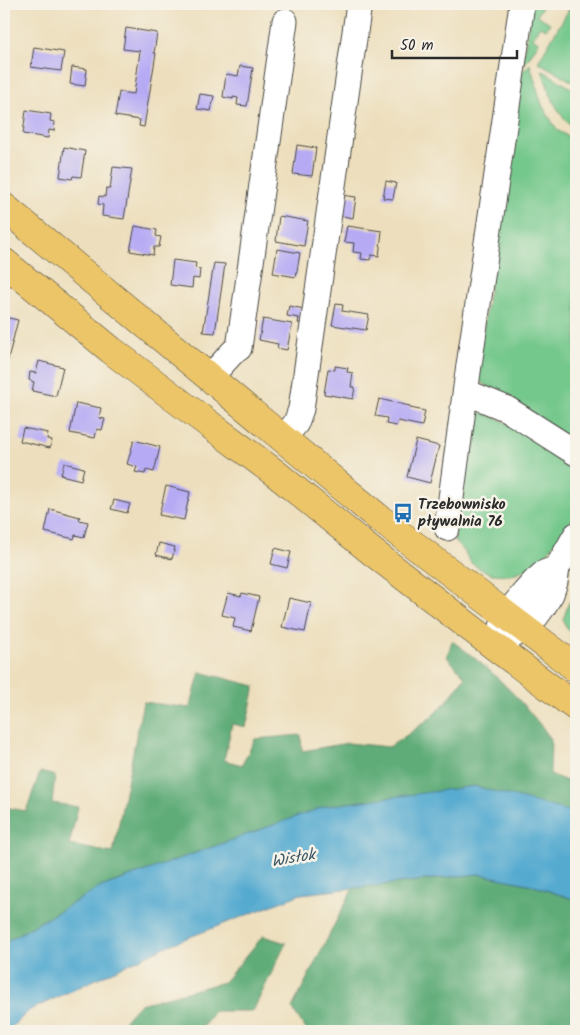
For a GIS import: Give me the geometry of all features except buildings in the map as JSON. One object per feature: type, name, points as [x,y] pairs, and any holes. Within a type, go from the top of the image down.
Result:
[{"type":"main road","points":[[4,207],[380,520],[576,668]]},
{"type":"main road","points":[[5,265],[110,350],[275,473],[371,551],[576,707]]},
{"type":"main road","points":[[86,330],[98,329],[112,321],[118,311],[118,300]]},
{"type":"street","points":[[283,439],[296,423],[301,409],[359,4]]},
{"type":"street","points":[[447,528],[522,4]]},
{"type":"street","points":[[209,378],[239,348],[285,21]]},
{"type":"street","points":[[466,392],[508,409],[576,453]]},
{"type":"street","points":[[494,646],[516,622],[543,608],[551,594],[557,568],[575,538]]},
{"type":"green space","points":[[532,4],[544,4],[537,15],[550,23],[546,29],[540,26],[532,38],[539,42],[522,65]]},
{"type":"green space","points":[[572,4],[576,4],[576,84],[538,62]]},
{"type":"green space","points":[[530,64],[542,105],[557,130],[576,141],[576,442],[476,379],[521,73]]},
{"type":"green space","points":[[542,70],[576,91],[576,129],[569,124],[558,110]]},
{"type":"green space","points":[[472,410],[492,416],[513,426],[576,466],[576,515],[531,574],[524,570],[510,575],[492,574],[471,563],[464,551],[454,540]]},
{"type":"green space","points":[[569,602],[576,604],[576,637],[567,629],[563,620]]},
{"type":"green space","points":[[452,641],[480,662],[506,686],[551,739],[550,774],[576,785],[576,814],[572,812],[327,806],[101,887],[4,943],[4,807],[26,811],[40,772],[55,776],[52,803],[78,807],[69,845],[113,853],[143,702],[190,708],[200,672],[255,686],[246,727],[232,724],[224,760],[242,765],[255,739],[301,735],[302,751],[348,743],[389,747],[430,718],[447,701],[465,677],[447,657]]},
{"type":"green space","points":[[478,874],[528,884],[576,900],[576,981],[573,984],[576,1005],[576,1031],[307,1031],[292,1008],[353,888]]},
{"type":"green space","points":[[263,936],[286,943],[253,1011],[214,1011],[200,1031],[115,1031],[140,1004],[224,982]]},
{"type":"water","name":"Wisłok","points":[[474,786],[576,814],[576,900],[528,884],[478,874],[301,894],[169,945],[30,1010],[7,1031],[4,1031],[4,943],[101,887],[326,806]]},
{"type":"place","name":"Trzebownisko pływalnia 76","points":[[403,513]]}]
